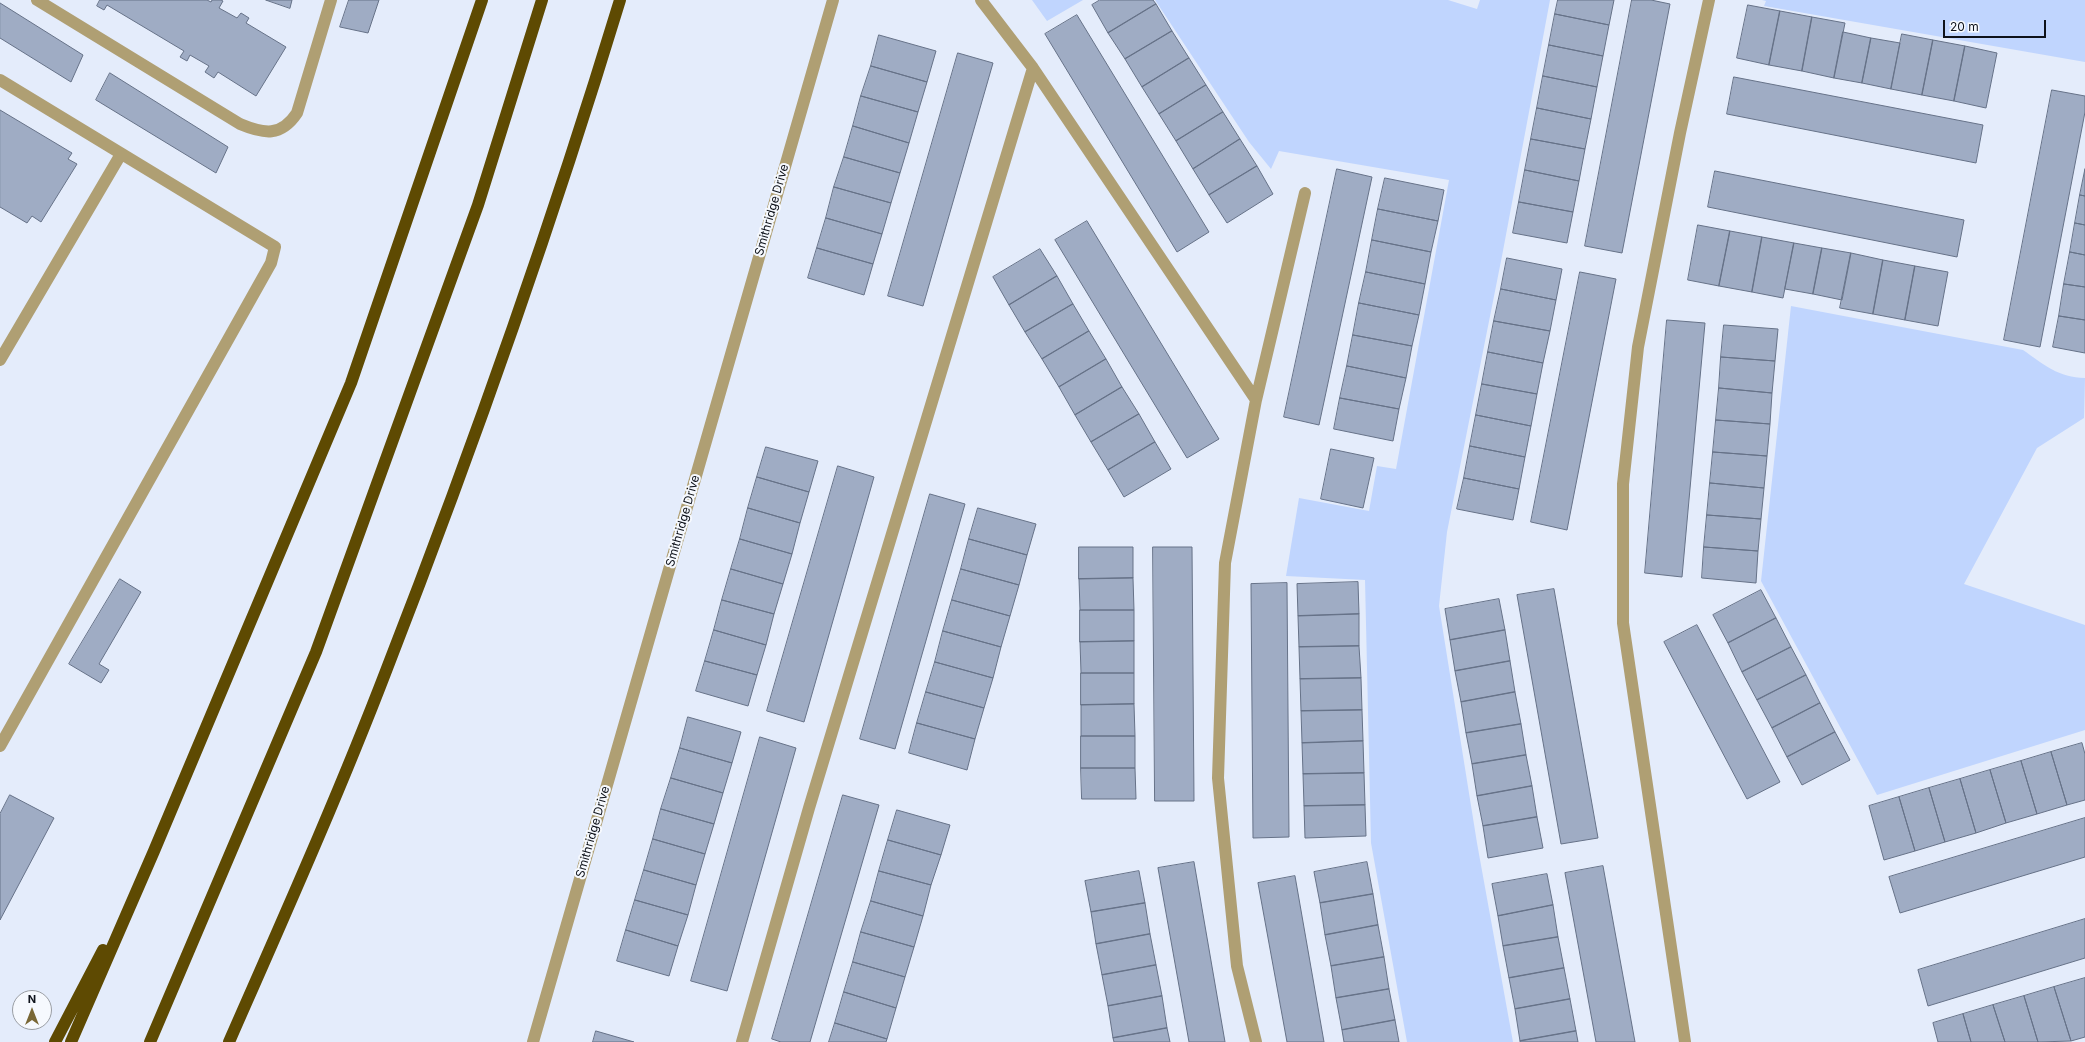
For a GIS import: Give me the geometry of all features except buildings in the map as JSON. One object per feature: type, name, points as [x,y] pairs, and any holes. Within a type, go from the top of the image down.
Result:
[{"type":"highway","points":[[71,1042],[154,851],[351,383],[482,0]]},
{"type":"highway","points":[[150,1042],[248,815],[319,645],[478,205],[542,0]]},
{"type":"highway","points":[[229,1042],[316,843],[383,680],[466,461],[533,269],[593,89],[620,0]]},
{"type":"highway","points":[[55,1042],[154,851]]},
{"type":"street","points":[[37,0],[240,124],[259,132],[274,132],[289,124],[297,113],[331,0]]},
{"type":"street","name":"Smithridge Drive","points":[[533,1042],[832,0]]},
{"type":"street","points":[[982,0],[1032,68],[1256,400]]},
{"type":"street","points":[[1685,1042],[1623,623],[1623,484],[1638,347],[1680,133],[1709,0]]},
{"type":"street","points":[[742,1042],[809,808],[1032,68]]},
{"type":"street","points":[[0,80],[275,247],[271,263],[0,746]]},
{"type":"street","points":[[0,360],[121,154]]},
{"type":"street","points":[[1256,1042],[1237,966],[1218,778],[1225,563],[1256,400],[1305,193]]},
{"type":"shaded area","points":[[1032,0],[1083,0],[1047,21]]},
{"type":"shaded area","points":[[1155,0],[1448,0],[1477,9],[1480,0],[1550,0],[1502,256],[1447,532],[1439,606],[1477,843],[1513,1042],[1407,1042],[1371,843],[1365,580],[1286,576],[1299,498],[1369,511],[1377,466],[1396,469],[1449,180],[1279,151],[1271,169],[1249,142]]},
{"type":"shaded area","points":[[1762,0],[2085,0],[2085,62],[1764,6],[1766,1]]},
{"type":"shaded area","points":[[1791,306],[2023,350],[2059,373],[2067,376],[2085,378],[2084,418],[2037,448],[1964,584],[2085,625],[2085,730],[1877,795],[1761,581]]}]
